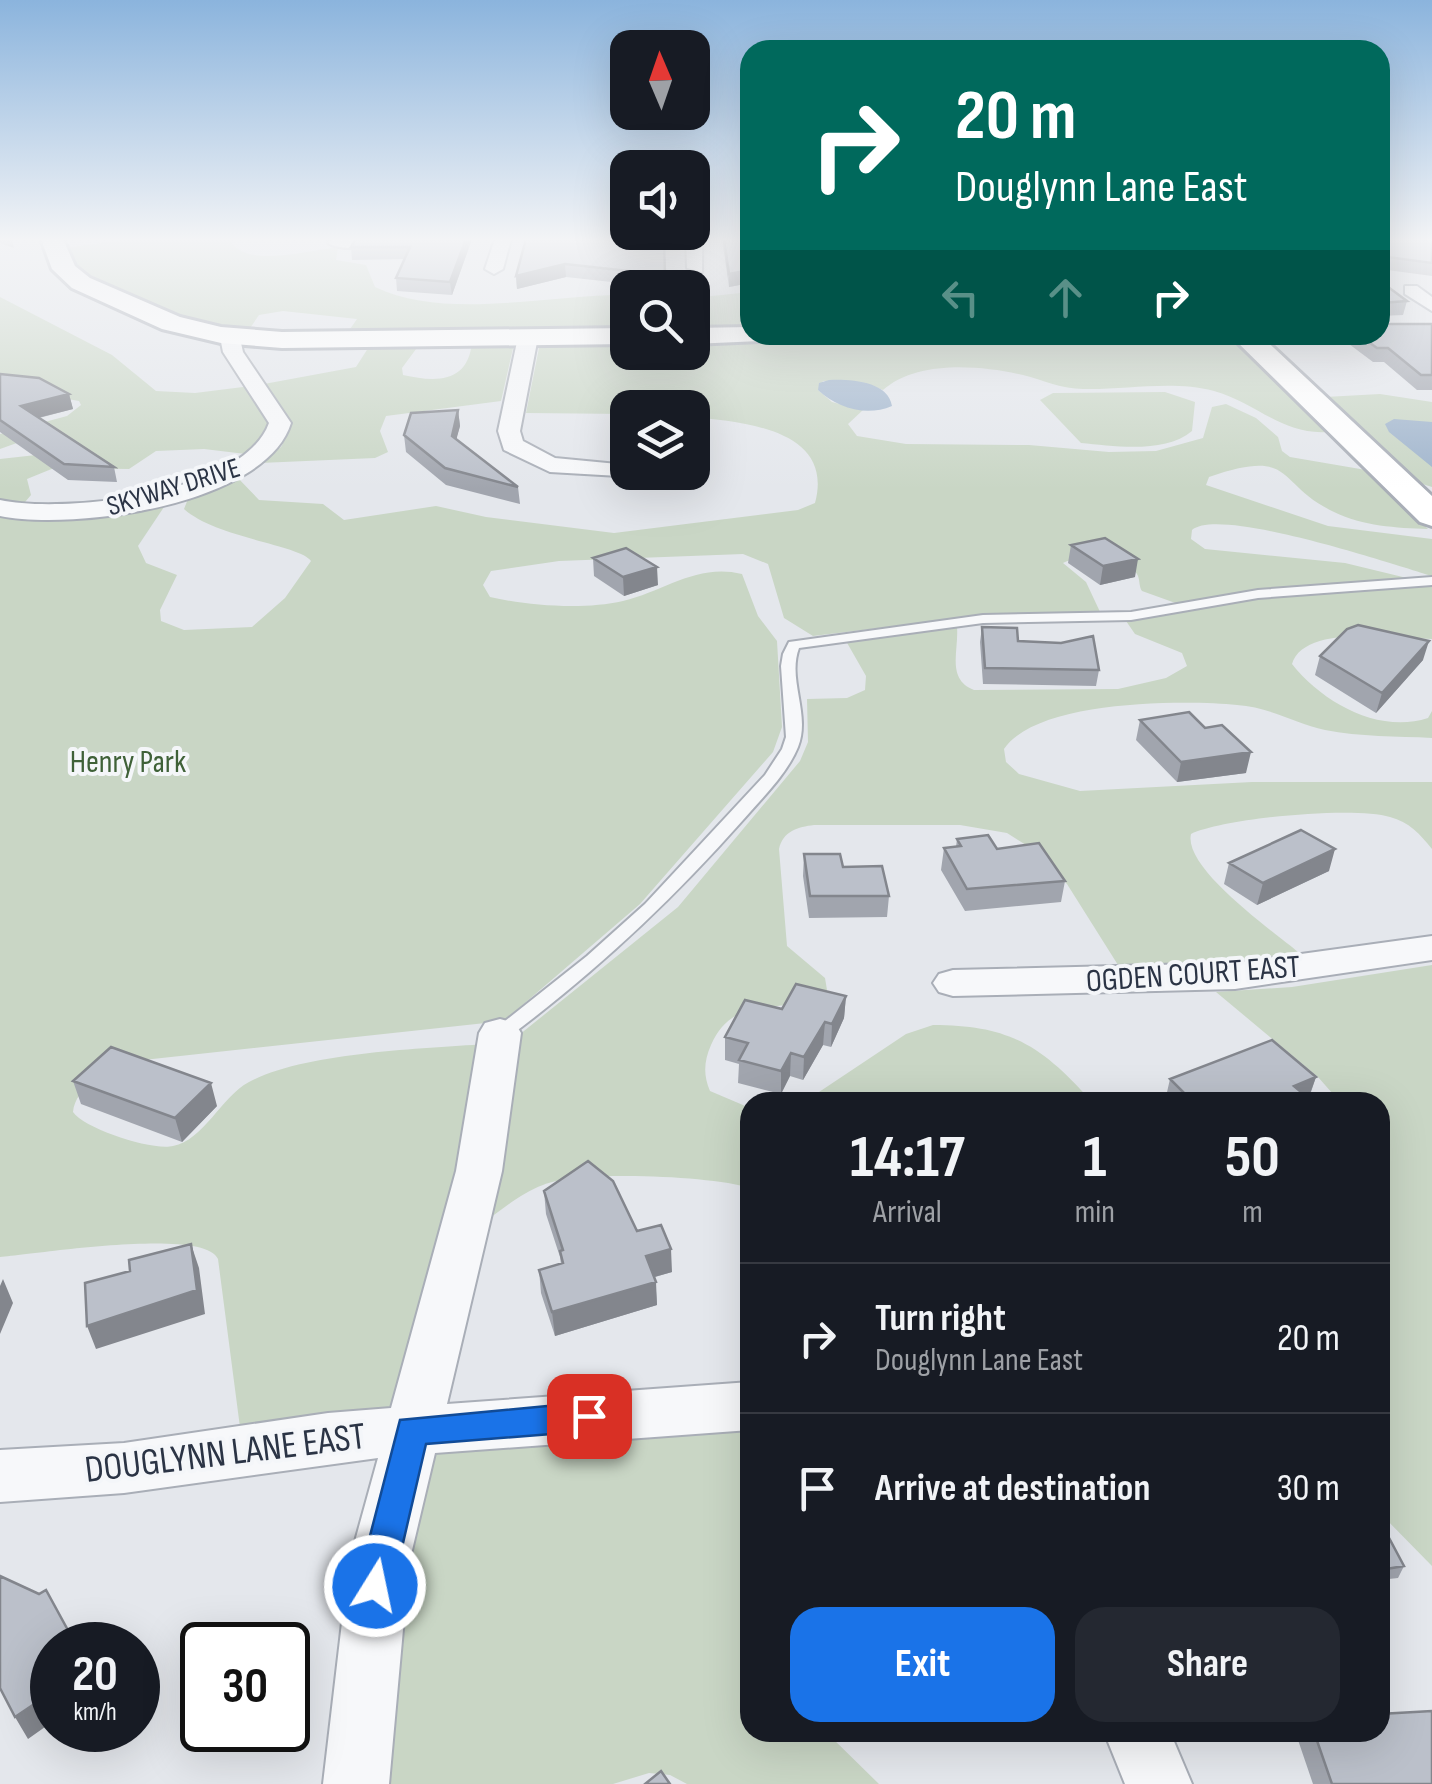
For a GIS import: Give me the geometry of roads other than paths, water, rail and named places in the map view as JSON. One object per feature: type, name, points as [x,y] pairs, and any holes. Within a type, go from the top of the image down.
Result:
[{"type":"street","points":[[172,322],[236,337],[610,336]]},
{"type":"street","points":[[710,336],[740,335]]},
{"type":"street","name":"SKYWAY DRIVE","points":[[0,508],[37,514],[94,510],[197,484],[257,460],[276,442],[280,423],[233,352],[231,342],[236,337]]},
{"type":"street","points":[[528,337],[509,431],[512,445],[550,464],[610,470]]},
{"type":"street","points":[[1254,345],[1432,516]]},
{"type":"street","name":"OGDEN COURT EAST","points":[[953,983],[1234,976],[1432,948]]},
{"type":"street","points":[[356,1784],[378,1562],[479,1171],[500,1033]]},
{"type":"street","name":"DOUGLYNN LANE EAST","points":[[0,1476],[124,1468],[289,1442],[740,1407]]},
{"type":"street","points":[[1140,1742],[1158,1784]]},
{"type":"lane","points":[[500,1033],[645,918],[774,773],[794,736],[789,654],[799,643],[983,619],[1131,616],[1266,593],[1432,581]]},
{"type":"water","points":[[857,381],[876,387],[892,406],[862,411],[843,406],[818,390],[819,383]]},
{"type":"water","points":[[1394,419],[1432,422],[1432,467],[1389,432],[1385,424]]},
{"type":"park label","name":"Henry Park","points":[[128,761]]}]
